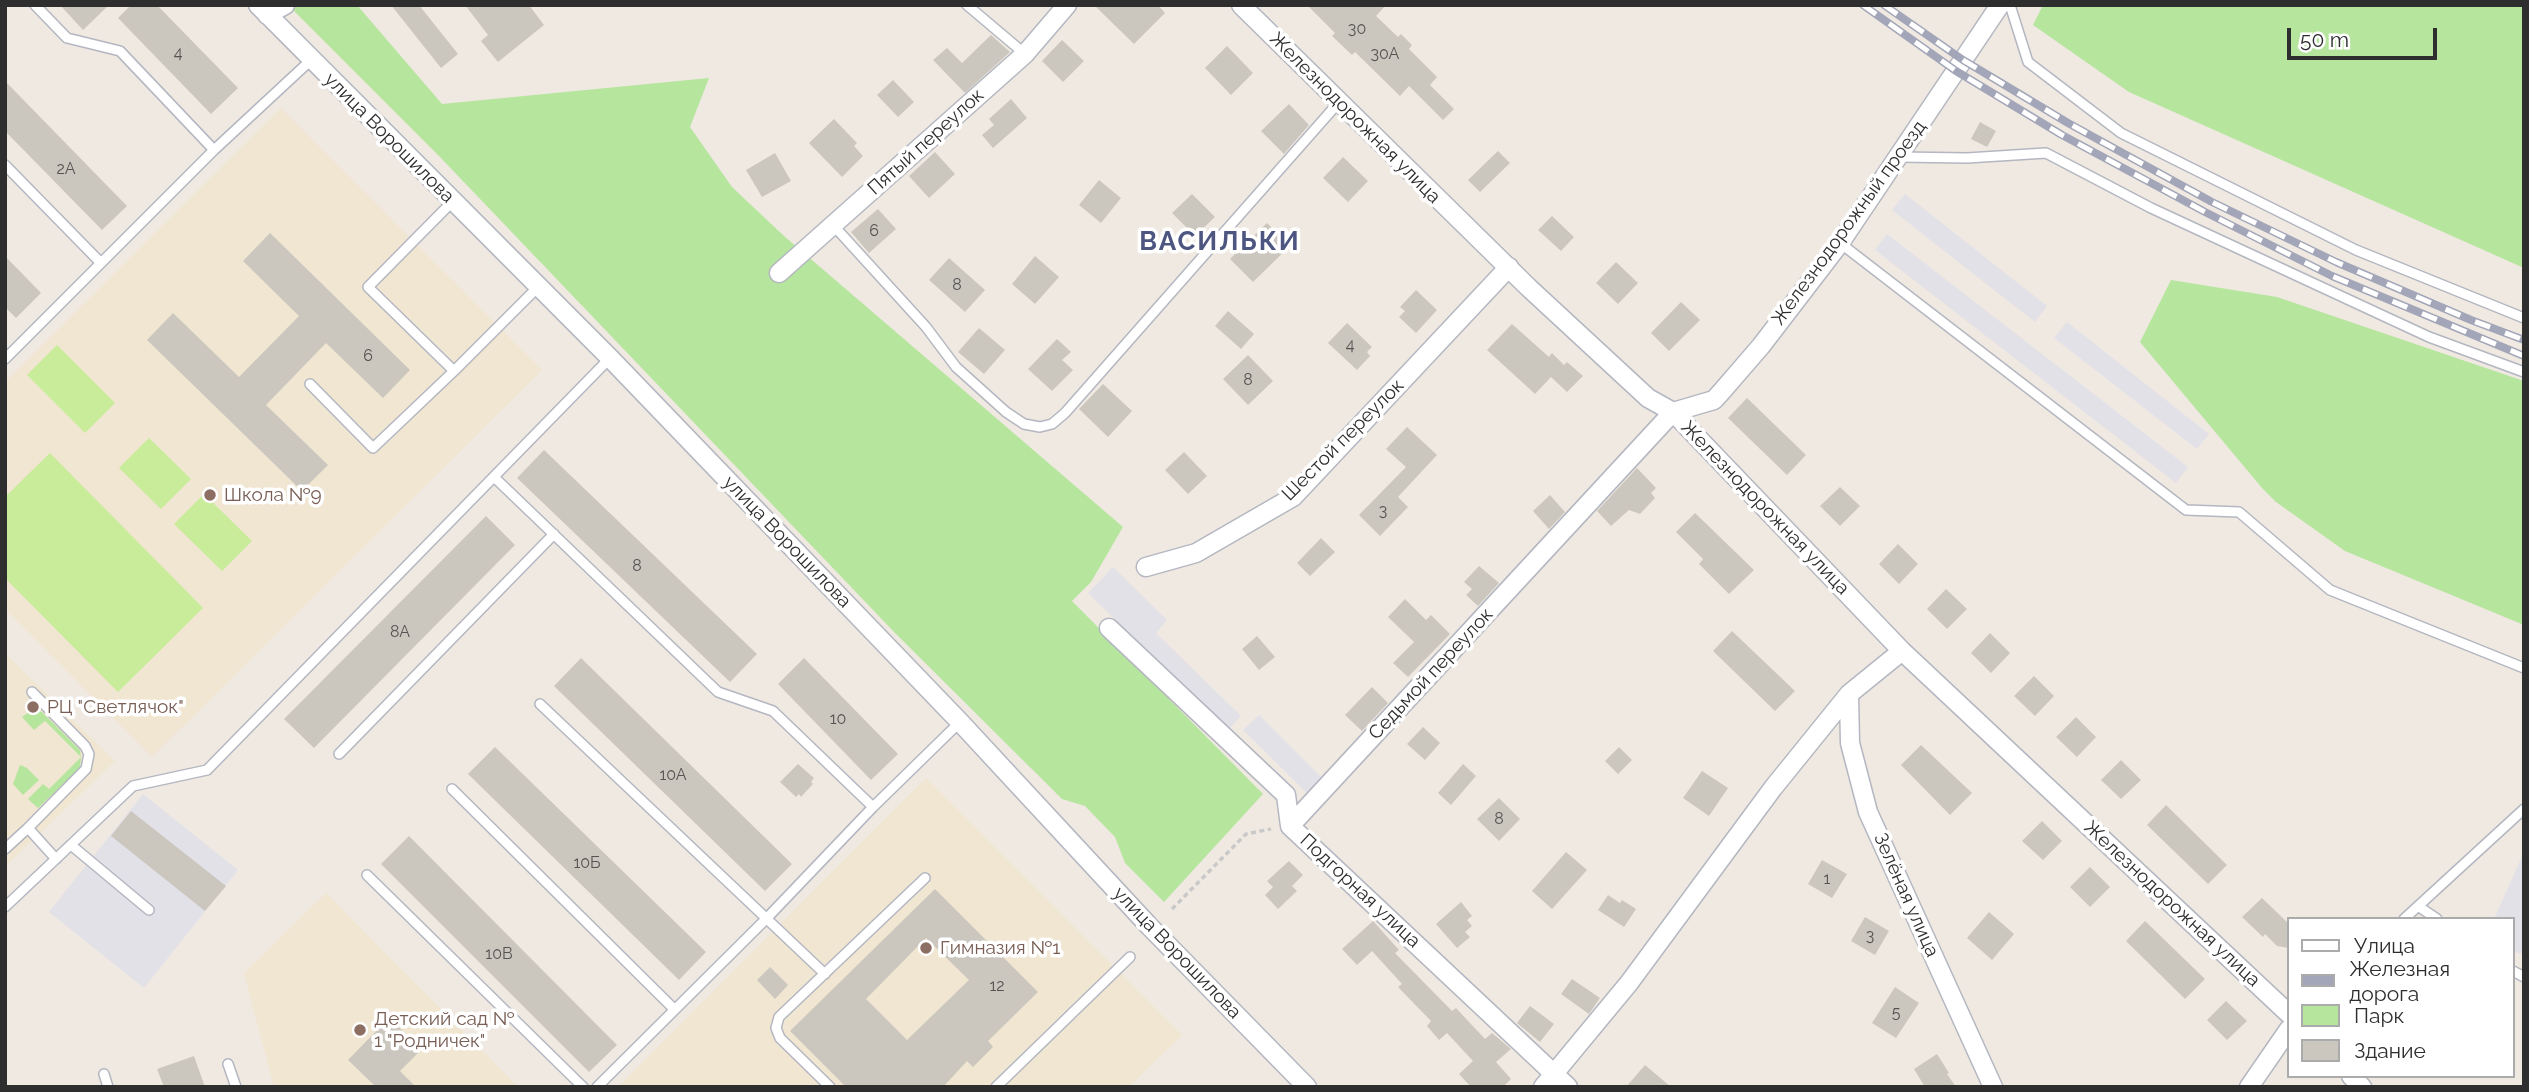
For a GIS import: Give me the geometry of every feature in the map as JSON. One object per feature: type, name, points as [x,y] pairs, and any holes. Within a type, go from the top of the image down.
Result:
[{"type":"street","points":[[262,10],[285,5]]},
{"type":"street","name":"Пятый переулок","points":[[779,273],[1025,54],[1067,5]]},
{"type":"street","name":"Железнодорожная улица","points":[[1241,5],[1509,267],[1648,398],[1673,412],[1902,651],[2288,1013]]},
{"type":"street","name":"Железнодорожный проезд","points":[[1673,412],[1714,400],[1761,346],[1840,243],[2000,5]]},
{"type":"street","name":"улица Ворошилова","points":[[262,10],[610,358],[960,722],[1150,926],[1307,1087]]},
{"type":"street","name":"Шестой переулок","points":[[1146,567],[1196,553],[1293,497],[1509,267]]},
{"type":"street","name":"Седьмой переулок","points":[[1290,825],[1673,412]]},
{"type":"street","name":"Подгорная улица","points":[[1109,628],[1286,795],[1290,825],[1560,1084]]},
{"type":"street","points":[[1560,1084],[1629,983],[1773,788],[1849,694],[1902,651]]},
{"type":"street","name":"Зелёная улица","points":[[1849,694],[1850,743],[1868,811],[1993,1087]]},
{"type":"street","points":[[2249,1087],[2288,1030]]},
{"type":"lane","points":[[34,5],[67,38],[120,51],[214,150]]},
{"type":"lane","points":[[967,5],[1025,54]]},
{"type":"lane","points":[[2010,5],[2028,62],[2121,133],[2356,250],[2524,318]]},
{"type":"lane","points":[[7,353],[214,150],[311,60]]},
{"type":"lane","points":[[834,226],[926,327],[956,367],[1006,412],[1024,424],[1040,427],[1052,424],[1065,413],[1339,102]]},
{"type":"lane","points":[[1898,157],[1967,158],[2046,153],[2151,208],[2416,331],[2524,372]]},
{"type":"lane","points":[[5,165],[100,262]]},
{"type":"lane","points":[[452,202],[368,287],[454,371]]},
{"type":"lane","points":[[1840,243],[2186,510],[2239,512],[2330,590],[2524,668]]},
{"type":"lane","points":[[310,384],[373,448],[538,287]]},
{"type":"lane","points":[[5,907],[133,786],[207,770],[610,358]]},
{"type":"lane","points":[[494,477],[718,692],[773,711],[873,807]]},
{"type":"lane","points":[[339,754],[554,534]]},
{"type":"lane","points":[[5,849],[86,769],[89,762],[85,746],[32,692]]},
{"type":"lane","points":[[540,704],[825,974]]},
{"type":"lane","points":[[597,1087],[960,722]]},
{"type":"lane","points":[[452,789],[674,1009]]},
{"type":"lane","points":[[2406,917],[2524,809]]},
{"type":"lane","points":[[28,828],[56,859]]},
{"type":"lane","points":[[71,845],[149,910]]},
{"type":"lane","points":[[367,875],[583,1087]]},
{"type":"lane","points":[[830,1087],[780,1038],[776,1028],[779,1017],[925,878]]},
{"type":"lane","points":[[2418,906],[2434,917]]},
{"type":"lane","points":[[996,1087],[1130,957]]},
{"type":"lane","points":[[228,1065],[236,1087]]},
{"type":"lane","points":[[104,1074],[108,1087]]},
{"type":"path","points":[[1172,909],[1246,834],[1290,825]]},
{"type":"shaded area","name":"Школа №9","points":[[281,108],[542,370],[152,757],[5,609],[5,382]]},
{"type":"shaded area","points":[[1905,194],[2047,306],[2035,322],[1892,210]]},
{"type":"shaded area","points":[[1887,234],[2188,467],[2176,483],[1875,250]]},
{"type":"shaded area","points":[[2067,322],[2209,434],[2197,449],[2054,338]]},
{"type":"shaded area","points":[[1113,567],[1167,620],[1156,633],[1241,716],[1228,730],[1088,593]]},
{"type":"shaded area","name":"РЦ \"Светлячок\"","points":[[5,653],[115,761],[5,867]]},
{"type":"shaded area","points":[[1259,715],[1324,780],[1309,795],[1243,730]]},
{"type":"shaded area","name":"Гимназия №1","points":[[926,778],[1182,1035],[1129,1087],[618,1087]]},
{"type":"shaded area","points":[[143,794],[238,870],[144,988],[49,912]]},
{"type":"shaded area","points":[[2524,852],[2524,947],[2521,954],[2515,952],[2515,917],[2495,917]]},
{"type":"shaded area","name":"Детский сад № 1 \"Родничек\"","points":[[326,893],[518,1087],[274,1087],[244,973]]},
{"type":"green space","points":[[288,5],[357,5],[442,104],[709,78],[690,127],[732,187],[784,236],[1123,527],[1091,582],[1072,601],[1263,794],[1164,902],[1125,863],[1115,837],[1085,806],[1062,799],[896,634],[439,156]]},
{"type":"green space","points":[[2043,5],[2524,5],[2524,268],[2129,92],[2033,25]]},
{"type":"green space","points":[[2171,280],[2277,297],[2524,381],[2524,625],[2345,551],[2276,502],[2140,342]]},
{"type":"green space","points":[[57,345],[115,403],[85,433],[27,375]]},
{"type":"green space","points":[[149,438],[191,479],[161,509],[119,468]]},
{"type":"green space","points":[[50,453],[203,608],[118,692],[5,578],[5,497]]},
{"type":"green space","points":[[204,494],[252,541],[222,571],[174,524]]},
{"type":"green space","points":[[32,710],[42,712],[80,750],[81,757],[45,721],[34,730],[22,717]]},
{"type":"green space","points":[[81,757],[80,768],[38,808],[28,799],[43,784],[49,789]]},
{"type":"green space","points":[[20,765],[39,780],[23,795],[13,784]]},
{"type":"building","points":[[60,5],[109,5],[83,30]]},
{"type":"building","points":[[131,5],[157,5],[238,88],[211,114],[118,18]]},
{"type":"building","points":[[391,5],[419,5],[458,54],[441,68]]},
{"type":"building","points":[[465,5],[529,5],[544,25],[498,62],[481,41],[488,35]]},
{"type":"building","points":[[1094,5],[1158,5],[1165,13],[1134,44]]},
{"type":"building","points":[[1307,5],[1386,5],[1376,16],[1398,37],[1401,34],[1412,45],[1409,49],[1437,77],[1430,85],[1454,109],[1443,120],[1409,86],[1400,96],[1355,52],[1352,55],[1332,36],[1335,33]]},
{"type":"building","points":[[991,35],[1010,52],[965,93],[933,60],[947,48],[962,63]]},
{"type":"building","points":[[1062,40],[1084,61],[1063,82],[1042,61]]},
{"type":"building","points":[[1227,46],[1253,73],[1231,95],[1205,68]]},
{"type":"building","points":[[893,80],[914,102],[898,117],[877,95]]},
{"type":"building","points":[[5,81],[127,206],[102,230],[5,131]]},
{"type":"building","points":[[1011,99],[1027,118],[993,148],[982,135],[994,125],[989,119]]},
{"type":"building","points":[[1289,104],[1309,125],[1284,154],[1261,131]]},
{"type":"building","points":[[834,119],[857,143],[854,146],[863,156],[842,177],[809,143]]},
{"type":"building","points":[[1980,122],[1996,131],[1987,147],[1971,139]]},
{"type":"building","points":[[1498,151],[1510,163],[1480,192],[1468,180]]},
{"type":"building","points":[[935,152],[955,174],[929,198],[909,176]]},
{"type":"building","points":[[775,153],[791,181],[762,197],[746,170]]},
{"type":"building","points":[[1343,157],[1368,181],[1348,202],[1323,178]]},
{"type":"building","points":[[1099,180],[1121,198],[1101,223],[1079,205]]},
{"type":"building","points":[[1192,194],[1215,217],[1195,236],[1172,213]]},
{"type":"building","points":[[878,209],[896,229],[869,253],[851,232]]},
{"type":"building","points":[[1552,216],[1574,237],[1561,251],[1538,230]]},
{"type":"building","points":[[1267,223],[1290,246],[1253,282],[1230,259]]},
{"type":"building","points":[[270,233],[410,370],[383,398],[326,343],[266,405],[328,465],[302,491],[147,340],[173,313],[239,377],[299,316],[243,261]]},
{"type":"building","points":[[5,256],[41,293],[16,318],[5,307]]},
{"type":"building","points":[[1035,256],[1059,277],[1035,304],[1012,284]]},
{"type":"building","points":[[949,258],[985,290],[965,312],[929,280]]},
{"type":"building","points":[[1616,262],[1638,283],[1618,304],[1596,283]]},
{"type":"building","points":[[1416,290],[1437,310],[1416,333],[1399,317],[1405,311],[1400,307]]},
{"type":"building","points":[[1681,302],[1700,320],[1669,351],[1651,333]]},
{"type":"building","points":[[1228,311],[1254,334],[1241,349],[1215,326]]},
{"type":"building","points":[[1347,323],[1372,347],[1367,352],[1370,356],[1357,370],[1328,343]]},
{"type":"building","points":[[1512,324],[1549,357],[1552,353],[1564,365],[1567,362],[1583,376],[1567,392],[1551,377],[1535,394],[1487,350]]},
{"type":"building","points":[[979,328],[1005,350],[984,374],[958,352]]},
{"type":"building","points":[[1057,339],[1071,352],[1062,360],[1073,370],[1052,391],[1028,369]]},
{"type":"building","points":[[1248,355],[1273,381],[1248,405],[1223,379]]},
{"type":"building","points":[[1103,384],[1132,411],[1108,437],[1079,409]]},
{"type":"building","points":[[1747,398],[1806,455],[1787,475],[1728,418]]},
{"type":"building","points":[[1407,427],[1437,455],[1398,497],[1408,507],[1380,536],[1359,515],[1406,467],[1386,449]]},
{"type":"building","points":[[544,450],[757,654],[730,682],[517,478]]},
{"type":"building","points":[[1184,452],[1207,476],[1188,494],[1165,470]]},
{"type":"building","points":[[1637,468],[1656,488],[1651,493],[1655,498],[1640,514],[1629,510],[1611,526],[1597,511]]},
{"type":"building","points":[[1840,487],[1860,506],[1840,526],[1820,506]]},
{"type":"building","points":[[1550,495],[1565,512],[1549,529],[1533,511]]},
{"type":"building","points":[[1695,513],[1754,570],[1729,594],[1699,564],[1703,559],[1676,532]]},
{"type":"building","points":[[486,516],[515,545],[314,748],[284,719]]},
{"type":"building","points":[[1321,538],[1335,552],[1310,576],[1297,563]]},
{"type":"building","points":[[1898,544],[1918,564],[1899,584],[1879,564]]},
{"type":"building","points":[[1479,566],[1499,583],[1478,606],[1466,595],[1472,589],[1464,582]]},
{"type":"building","points":[[1946,589],[1967,609],[1947,629],[1927,609]]},
{"type":"building","points":[[1405,599],[1426,620],[1431,615],[1450,634],[1408,677],[1393,663],[1414,642],[1388,617]]},
{"type":"building","points":[[1732,631],[1795,691],[1775,711],[1713,651]]},
{"type":"building","points":[[1990,633],[2010,653],[1991,673],[1971,653]]},
{"type":"building","points":[[1257,636],[1275,657],[1259,670],[1242,649]]},
{"type":"building","points":[[581,658],[792,864],[765,891],[554,686]]},
{"type":"building","points":[[804,658],[898,754],[871,780],[778,684]]},
{"type":"building","points":[[2034,676],[2054,696],[2035,716],[2014,696]]},
{"type":"building","points":[[1372,687],[1388,703],[1362,731],[1345,715]]},
{"type":"building","points":[[2076,717],[2096,737],[2077,757],[2056,737]]},
{"type":"building","points":[[1423,727],[1440,743],[1425,760],[1407,744]]},
{"type":"building","points":[[1921,745],[1972,793],[1950,815],[1901,765]]},
{"type":"building","points":[[495,747],[706,952],[679,980],[468,774]]},
{"type":"building","points":[[1619,747],[1632,760],[1618,774],[1605,761]]},
{"type":"building","points":[[2121,760],[2141,780],[2121,799],[2101,780]]},
{"type":"building","points":[[798,764],[814,778],[811,782],[813,784],[801,797],[799,794],[796,797],[780,782]]},
{"type":"building","points":[[1463,764],[1476,776],[1451,805],[1438,793]]},
{"type":"building","points":[[1702,771],[1728,788],[1709,816],[1683,798]]},
{"type":"building","points":[[1499,798],[1520,819],[1499,841],[1477,819]]},
{"type":"building","points":[[2166,805],[2227,865],[2208,884],[2147,825]]},
{"type":"building","points":[[131,811],[226,886],[205,911],[111,836]]},
{"type":"building","points":[[2042,821],[2062,841],[2043,860],[2022,841]]},
{"type":"building","points":[[409,836],[617,1045],[589,1072],[381,864]]},
{"type":"building","points":[[1566,852],[1587,870],[1552,909],[1532,891]]},
{"type":"building","points":[[1822,860],[1847,874],[1832,898],[1808,884]]},
{"type":"building","points":[[1289,861],[1303,875],[1292,886],[1297,891],[1278,909],[1265,895],[1273,887],[1267,881]]},
{"type":"building","points":[[2090,867],[2110,887],[2090,907],[2070,887]]},
{"type":"building","points":[[935,889],[1038,992],[988,1041],[993,1047],[973,1067],[967,1061],[943,1087],[846,1087],[790,1031]],"holes":[[[926,938],[969,980],[907,1040],[866,999]]]},
{"type":"building","points":[[1608,895],[1636,909],[1624,927],[1598,910]]},
{"type":"building","points":[[2262,898],[2288,923],[2288,948],[2277,946],[2265,934],[2263,937],[2242,917]]},
{"type":"building","points":[[1461,902],[1472,916],[1467,920],[1472,926],[1465,932],[1470,937],[1457,948],[1436,924]]},
{"type":"building","points":[[1989,912],[2014,934],[1992,960],[1967,938]]},
{"type":"building","points":[[1865,917],[1889,931],[1875,955],[1851,941]]},
{"type":"building","points":[[1373,921],[1399,950],[1395,953],[1452,1011],[1456,1008],[1485,1039],[1492,1033],[1511,1049],[1496,1062],[1511,1079],[1503,1087],[1471,1087],[1459,1074],[1473,1061],[1447,1033],[1439,1040],[1427,1026],[1431,1021],[1398,987],[1402,984],[1372,951],[1357,965],[1342,949]]},
{"type":"building","points":[[2145,921],[2205,979],[2185,999],[2126,941]]},
{"type":"building","points":[[770,967],[788,985],[775,999],[757,980]]},
{"type":"building","points":[[1572,979],[1600,998],[1589,1014],[1561,994]]},
{"type":"building","points":[[1895,987],[1919,1003],[1896,1038],[1872,1023]]},
{"type":"building","points":[[2226,1001],[2247,1021],[2227,1040],[2207,1020]]},
{"type":"building","points":[[1530,1006],[1554,1024],[1540,1042],[1517,1023]]},
{"type":"building","points":[[389,1018],[422,1049],[400,1071],[416,1087],[376,1087],[348,1060]]},
{"type":"building","points":[[1937,1054],[1956,1087],[1925,1087],[1914,1069]]},
{"type":"building","points":[[194,1056],[205,1087],[164,1087],[157,1069]]},
{"type":"building","points":[[1645,1065],[1671,1087],[1626,1087]]},
{"type":"railway","points":[[1863,5],[1956,71],[2062,135],[2205,212],[2332,276],[2524,356]]},
{"type":"railway","points":[[1884,5],[1963,60],[2068,123],[2212,202],[2336,262],[2524,340]]},
{"type":"place","name":"Школа №9","points":[[210,495]]},
{"type":"place","name":"РЦ \"Светлячок\"","points":[[33,707]]},
{"type":"place","name":"Гимназия №1","points":[[926,948]]},
{"type":"place","name":"Детский сад № 1 \"Родничек\"","points":[[360,1030]]},
{"type":"district","name":"ВАСИЛЬКИ","points":[[1220,242]]}]
